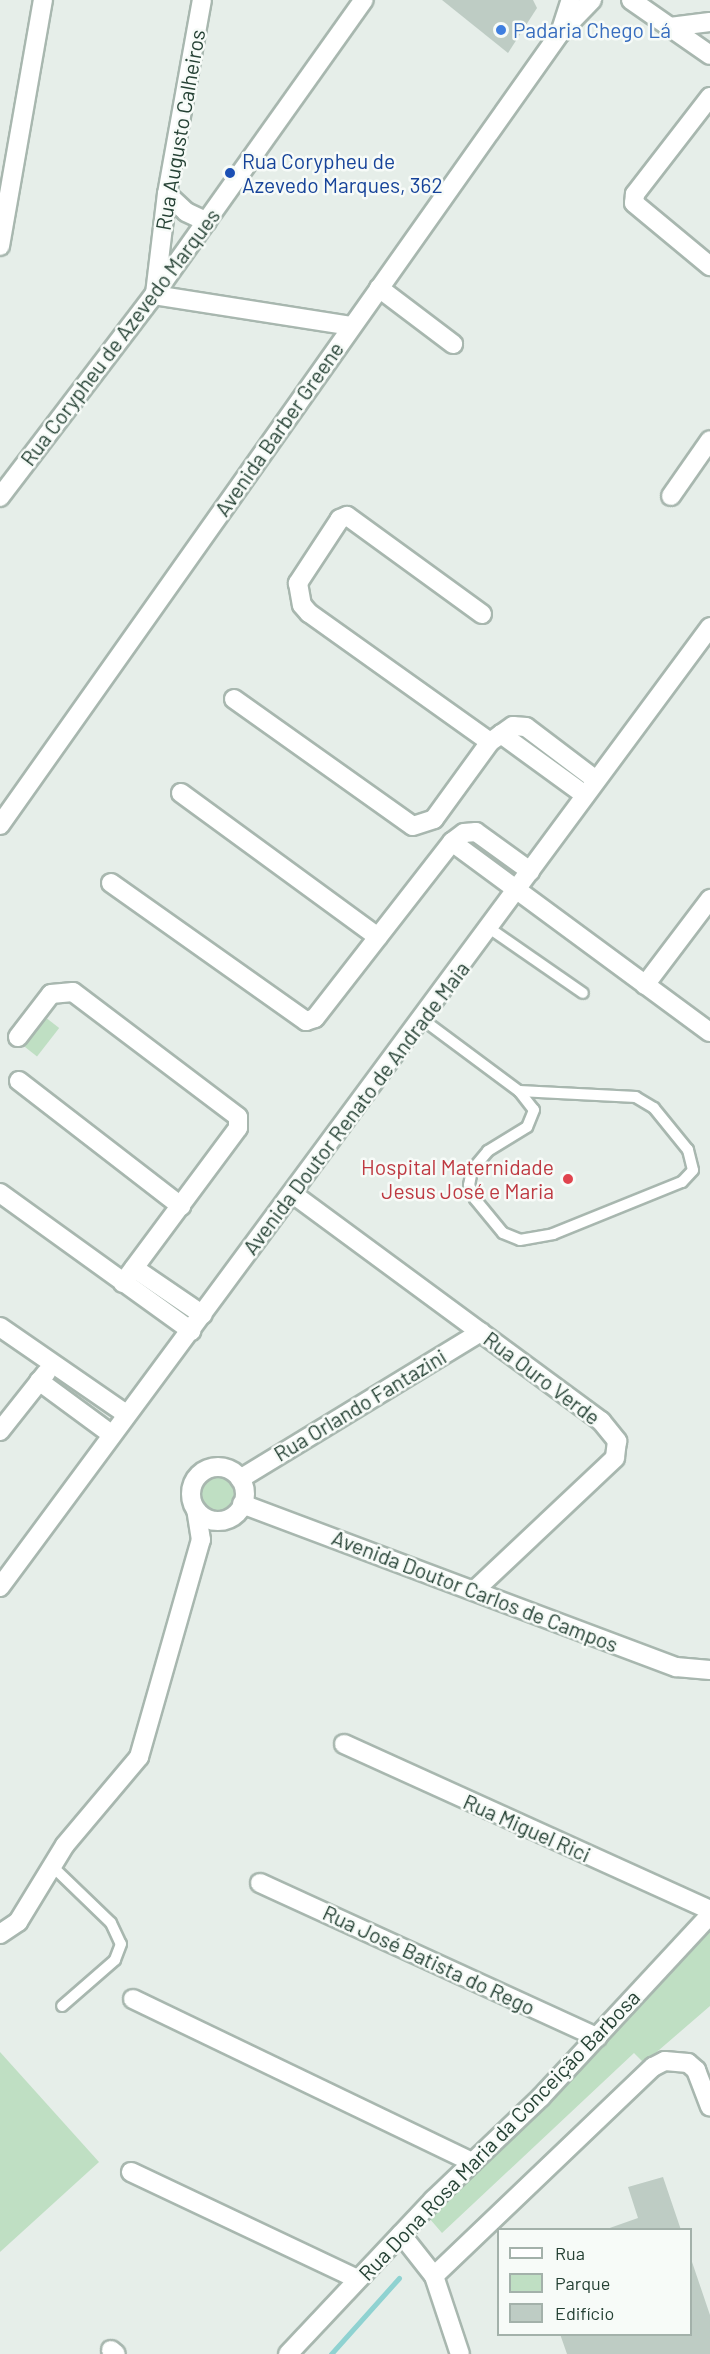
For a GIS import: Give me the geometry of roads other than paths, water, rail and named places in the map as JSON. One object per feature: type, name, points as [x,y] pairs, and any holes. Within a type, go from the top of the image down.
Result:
[{"type":"street","points":[[0,246],[43,0]]},
{"type":"street","name":"Rua Augusto Calheiros","points":[[154,295],[167,194],[202,0]]},
{"type":"street","name":"Rua Corypheu de Azevedo Marques","points":[[0,497],[6,480],[154,295],[364,0]]},
{"type":"street","name":"Avenida Barber Greene","points":[[560,33],[571,0]]},
{"type":"street","name":"Avenida Barber Greene","points":[[0,825],[560,33],[592,0]]},
{"type":"street","points":[[632,0],[710,55]]},
{"type":"street","points":[[670,27],[710,22]]},
{"type":"street","points":[[710,97],[635,195],[634,202],[710,266]]},
{"type":"street","points":[[167,194],[186,212],[207,222]]},
{"type":"street","points":[[379,288],[453,344]]},
{"type":"street","points":[[154,295],[351,327]]},
{"type":"street","points":[[671,496],[710,440]]},
{"type":"street","points":[[482,614],[347,516],[340,519],[298,583],[302,604],[309,613],[495,738],[585,795]]},
{"type":"street","name":"Avenida Doutor Renato de Andrade Maia","points":[[0,1587],[111,1434],[203,1315],[518,890],[585,795],[710,627]]},
{"type":"street","points":[[234,699],[413,826],[434,819],[495,738],[513,726],[526,727],[596,780]]},
{"type":"street","points":[[181,793],[378,937]]},
{"type":"street","points":[[111,883],[306,1021],[315,1018],[452,842],[464,832],[476,832],[530,871]]},
{"type":"street","points":[[452,842],[710,1032]]},
{"type":"street","points":[[645,985],[710,899]]},
{"type":"street","points":[[18,1037],[51,994],[73,992],[235,1111],[238,1128],[123,1283]]},
{"type":"street","points":[[19,1081],[181,1206]]},
{"type":"street","points":[[0,1193],[191,1331]]},
{"type":"street","name":"Rua Ouro Verde","points":[[292,1194],[601,1421],[611,1431],[619,1450],[475,1590]]},
{"type":"street","points":[[134,1268],[203,1315]]},
{"type":"street","points":[[0,1326],[126,1414]]},
{"type":"street","name":"Rua Orlando Fantazini","points":[[240,1479],[481,1332]]},
{"type":"street","points":[[0,1431],[52,1364]]},
{"type":"street","points":[[39,1381],[111,1434]]},
{"type":"street","points":[[0,1934],[18,1922],[51,1865],[139,1757],[201,1540],[192,1486],[202,1472],[218,1467],[240,1479],[242,1504],[229,1519],[201,1540]]},
{"type":"street","name":"Avenida Doutor Carlos de Campos","points":[[242,1504],[676,1667],[710,1670]]},
{"type":"street","points":[[196,1510],[212,1521],[229,1519]]},
{"type":"street","name":"Rua Miguel Rici","points":[[344,1744],[710,1910]]},
{"type":"street","name":"Rua José Batista do Rego","points":[[260,1883],[597,2037]]},
{"type":"street","name":"Rua Dona Rosa Maria da Conceição Barbosa","points":[[288,2354],[357,2279],[597,2037],[710,1915]]},
{"type":"street","points":[[132,2000],[472,2162]]},
{"type":"street","points":[[434,2276],[639,2077],[665,2061],[679,2060],[696,2070],[709,2100]]},
{"type":"street","points":[[131,2172],[357,2279]]},
{"type":"street","points":[[401,2234],[434,2276],[460,2354]]},
{"type":"lane","points":[[489,928],[583,993]]},
{"type":"lane","points":[[422,1019],[519,1091],[534,1110],[533,1119],[478,1159],[469,1185],[475,1199],[503,1233],[520,1240],[553,1233],[682,1182],[693,1170],[688,1150],[654,1108],[636,1097],[519,1091]]},
{"type":"lane","points":[[51,1865],[111,1923],[121,1944],[115,1960],[62,2006]]},
{"type":"waterway","points":[[331,2354],[399,2278]]},
{"type":"place","name":"Padaria Chego Lá","points":[[501,30]]},
{"type":"place","name":"Rua Corypheu de Azevedo Marques, 362","points":[[230,173]]},
{"type":"place","name":"Hospital Maternidade Jesus José e Maria","points":[[568,1179]]}]
